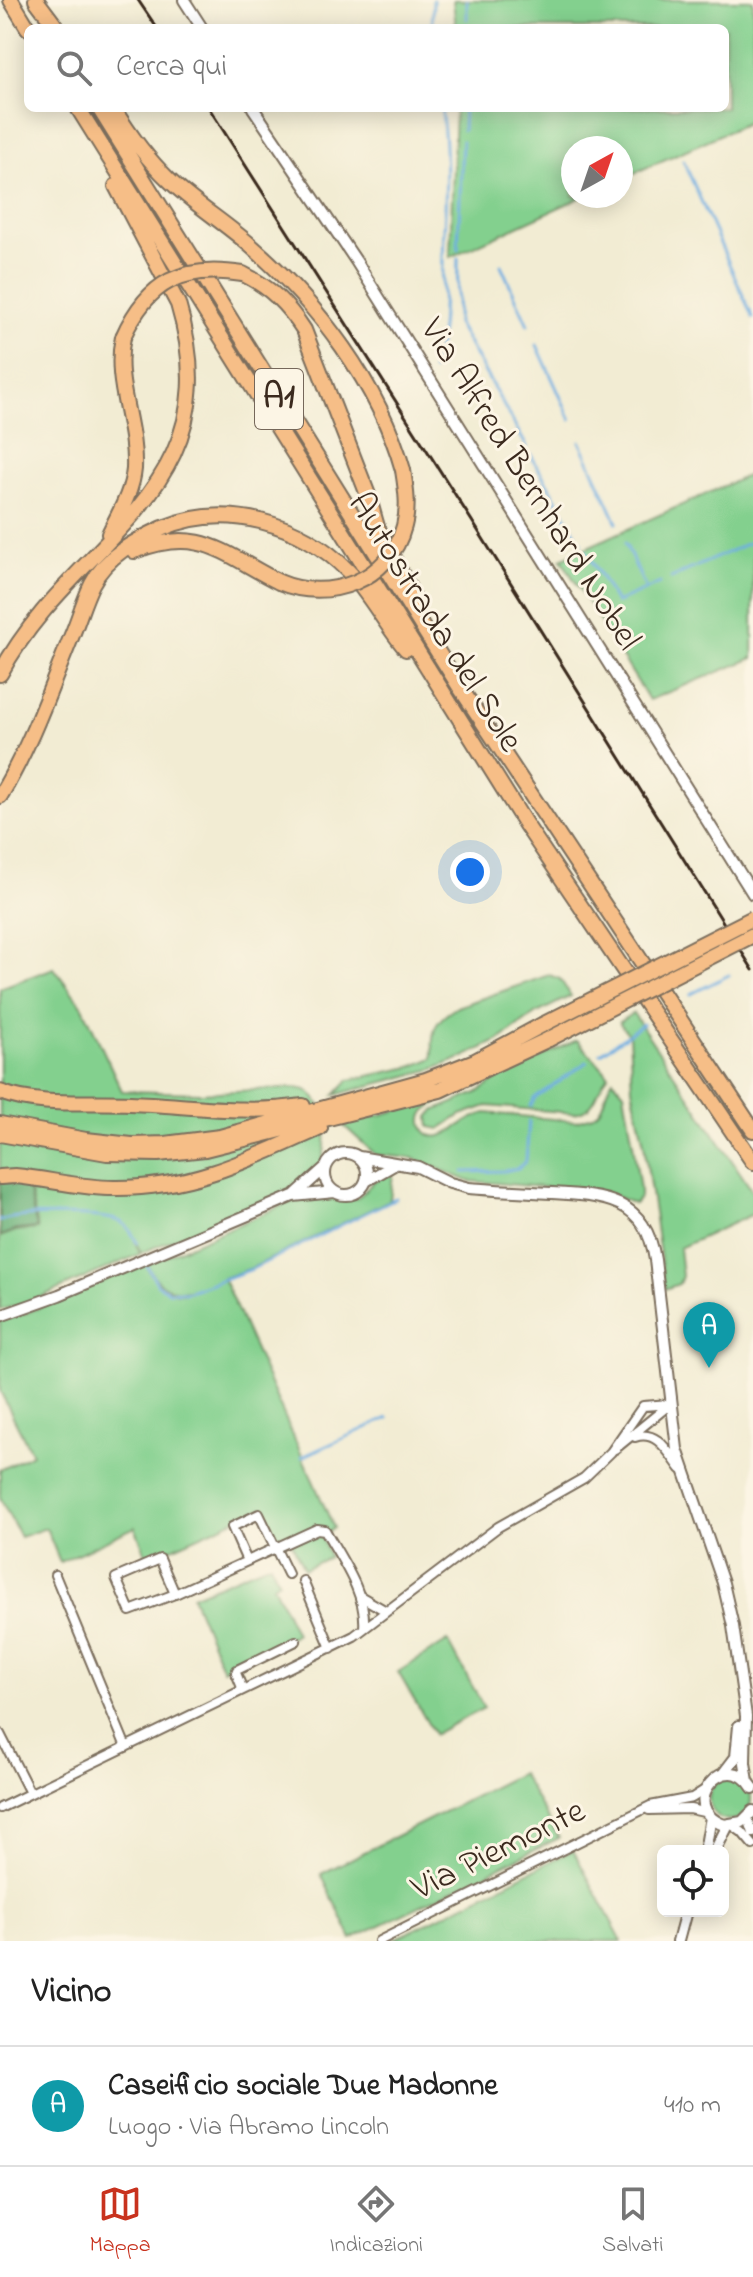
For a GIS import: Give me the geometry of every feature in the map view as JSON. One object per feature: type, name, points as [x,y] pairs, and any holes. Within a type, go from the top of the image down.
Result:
[{"type":"highway","points":[[11,0],[26,24]]},
{"type":"highway","points":[[34,0],[47,24]]},
{"type":"highway","points":[[34,0],[54,24]]},
{"type":"highway","points":[[0,674],[13,650],[62,589],[146,501],[173,458],[182,436],[189,395],[185,334],[178,304],[78,112]]},
{"type":"highway","name":"Autostrada del Sole","points":[[78,112],[437,686],[534,837],[753,1162]]},
{"type":"highway","name":"Autostrada del Sole","points":[[101,112],[461,689],[753,1130]]},
{"type":"highway","points":[[93,582],[134,551],[178,540],[198,541],[216,547],[279,582],[307,590],[329,591],[356,583],[374,571],[394,548],[404,527],[407,500],[403,470],[395,445],[372,397],[317,313],[250,244],[169,179],[132,137],[116,112]]},
{"type":"highway","points":[[104,544],[124,503],[134,469],[120,372],[123,337],[138,307],[162,284],[190,272],[215,269],[243,274],[270,289],[304,330],[368,495],[377,527],[461,689]]},
{"type":"highway","points":[[0,796],[24,755],[93,582],[115,554],[167,527],[210,517],[261,521],[290,530],[310,541],[348,571],[391,631],[437,686]]},
{"type":"highway","points":[[0,1124],[107,1153],[181,1152],[226,1145],[440,1090],[753,918]]},
{"type":"highway","points":[[0,1134],[132,1145],[220,1137],[453,1070],[546,1032],[753,935]]},
{"type":"highway","points":[[0,1092],[33,1100],[140,1103],[244,1111],[294,1108],[355,1098]]},
{"type":"highway","points":[[0,1177],[15,1176],[112,1188],[186,1181],[236,1166],[369,1109]]},
{"type":"street","points":[[184,0],[199,24]]},
{"type":"street","name":"Via Alfred Bernhard Nobel","points":[[256,112],[356,261],[753,894]]},
{"type":"street","points":[[293,1196],[334,1157],[344,1153],[394,1165],[418,1167],[450,1183],[469,1188],[602,1197],[627,1208],[643,1224],[652,1242],[670,1404],[682,1470],[723,1583],[735,1639],[746,1716],[745,1767],[750,1784]]},
{"type":"street","points":[[359,1157],[366,1168],[366,1181]]},
{"type":"street","points":[[327,1165],[326,1180],[335,1192]]},
{"type":"street","points":[[0,1316],[59,1295],[293,1196],[335,1192],[353,1194],[366,1181],[394,1165]]},
{"type":"street","points":[[611,1452],[639,1410],[660,1401],[669,1391]]},
{"type":"street","points":[[649,1404],[670,1404]]},
{"type":"street","points":[[0,1808],[331,1648],[364,1628],[498,1527],[584,1478],[670,1404]]},
{"type":"street","points":[[627,1441],[641,1434],[652,1436],[659,1440],[682,1470]]},
{"type":"street","points":[[247,1561],[232,1527],[259,1514],[288,1574]]},
{"type":"street","points":[[175,1594],[160,1559],[116,1578],[130,1611],[175,1594],[317,1529],[325,1530],[359,1595],[365,1614],[364,1628]]},
{"type":"street","points":[[55,1575],[126,1747]]},
{"type":"street","points":[[303,1581],[331,1648]]},
{"type":"street","points":[[359,1595],[386,1611]]},
{"type":"street","points":[[243,1690],[237,1670],[296,1641]]},
{"type":"street","points":[[723,1774],[736,1757],[743,1705]]},
{"type":"street","points":[[0,1734],[30,1793]]},
{"type":"street","points":[[706,1845],[710,1815],[704,1798],[706,1789],[723,1774],[739,1775],[750,1784]]},
{"type":"street","name":"Via Piemonte","points":[[379,1941],[644,1810],[660,1803],[692,1798],[706,1789]]},
{"type":"street","name":"Via Piemonte","points":[[644,1810],[690,1809],[710,1815]]},
{"type":"street","points":[[718,1845],[730,1825],[752,1813],[753,1833]]},
{"type":"street","points":[[710,1815],[742,1832],[753,1845]]},
{"type":"street","points":[[678,1941],[686,1917]]},
{"type":"green space","points":[[453,0],[753,0],[753,120],[633,174],[633,136],[561,136],[561,206],[450,257],[455,112],[729,112],[729,24],[456,24]]},
{"type":"green space","points":[[753,473],[753,658],[649,700],[561,559]]},
{"type":"green space","points":[[54,968],[83,1007],[122,1091],[200,1093],[306,1090],[313,1095],[323,1114],[325,1148],[316,1171],[290,1191],[141,1253],[135,1241],[140,1254],[27,1303],[0,1310],[0,1237],[16,1231],[38,1229],[28,1183],[0,1173],[0,988]]},
{"type":"green space","points":[[549,975],[560,979],[571,996],[535,1014],[499,1040],[433,1069],[335,1095],[349,1080],[411,1067],[433,1058],[435,1028],[443,1017],[457,1007]]},
{"type":"green space","points":[[633,1013],[753,1192],[753,1214],[679,1248],[682,1276],[679,1284],[665,1289],[644,1144],[632,1088],[629,1035],[619,1022]]},
{"type":"green space","points":[[577,1040],[609,1075],[593,1102],[583,1111],[574,1113],[487,1106],[461,1115],[440,1129],[430,1127],[429,1117],[434,1111],[477,1093],[505,1074]]},
{"type":"green space","points":[[613,1079],[624,1092],[633,1144],[640,1189],[640,1197],[634,1204],[606,1192],[468,1181],[413,1158],[376,1155],[343,1125],[417,1105],[487,1080],[429,1108],[422,1117],[426,1131],[430,1135],[441,1136],[486,1113],[575,1121],[599,1110]]},
{"type":"green space","points":[[393,1173],[390,1200],[252,1268],[223,1278],[334,1528],[322,1537],[329,1557],[304,1569],[289,1537],[279,1541],[263,1507],[148,1559],[135,1527],[60,1562],[46,1528],[20,1537],[0,1498],[0,1470],[32,1454],[0,1391],[0,1321],[145,1263],[164,1288],[178,1293],[194,1289],[178,1291],[165,1287],[147,1264],[295,1200],[334,1196],[341,1199],[358,1198],[374,1181]]},
{"type":"green space","points":[[0,1181],[27,1183],[37,1228],[16,1230],[0,1236]]},
{"type":"green space","points":[[270,1563],[279,1581],[273,1585],[296,1634],[223,1670],[192,1596]]},
{"type":"green space","points":[[448,1641],[484,1708],[434,1734],[398,1672]]},
{"type":"green space","points":[[521,1773],[559,1838],[352,1939],[321,1874]]},
{"type":"green space","points":[[730,1778],[745,1784],[751,1799],[745,1814],[730,1820],[715,1814],[709,1799],[715,1784]]},
{"type":"green space","points":[[573,1850],[622,1941],[391,1941]]},
{"type":"waterway","points":[[432,24],[433,0]]},
{"type":"waterway","points":[[467,0],[467,19]]},
{"type":"waterway","points":[[432,371],[439,343],[443,299],[446,163],[441,112]]},
{"type":"waterway","points":[[463,130],[464,112]]},
{"type":"waterway","points":[[458,249],[462,141]]},
{"type":"waterway","points":[[683,160],[753,318]]},
{"type":"waterway","points":[[458,258],[457,323],[527,447]]},
{"type":"waterway","points":[[501,265],[528,325]]},
{"type":"waterway","points":[[537,345],[571,420]]},
{"type":"waterway","points":[[580,441],[617,523]]},
{"type":"waterway","points":[[531,455],[581,543]]},
{"type":"waterway","points":[[671,578],[753,541]]},
{"type":"waterway","points":[[625,543],[646,589]]},
{"type":"waterway","points":[[586,551],[616,603],[660,583]]},
{"type":"waterway","points":[[691,994],[729,975]]},
{"type":"waterway","points":[[601,1053],[643,1024]]},
{"type":"waterway","points":[[531,1106],[535,1098],[587,1062]]},
{"type":"waterway","points":[[464,1172],[518,1168],[526,1161],[529,1121]]},
{"type":"waterway","points":[[147,1266],[158,1285],[169,1291],[186,1292],[252,1269],[396,1198]]},
{"type":"waterway","points":[[0,1221],[40,1216],[106,1218],[123,1223],[137,1243]]},
{"type":"waterway","points":[[302,1457],[388,1418]]},
{"type":"railway","points":[[138,0],[154,24]]},
{"type":"railway","points":[[212,112],[753,970]]},
{"type":"place","name":"Caseificio sociale Due Madonne","points":[[709,1368]]}]
